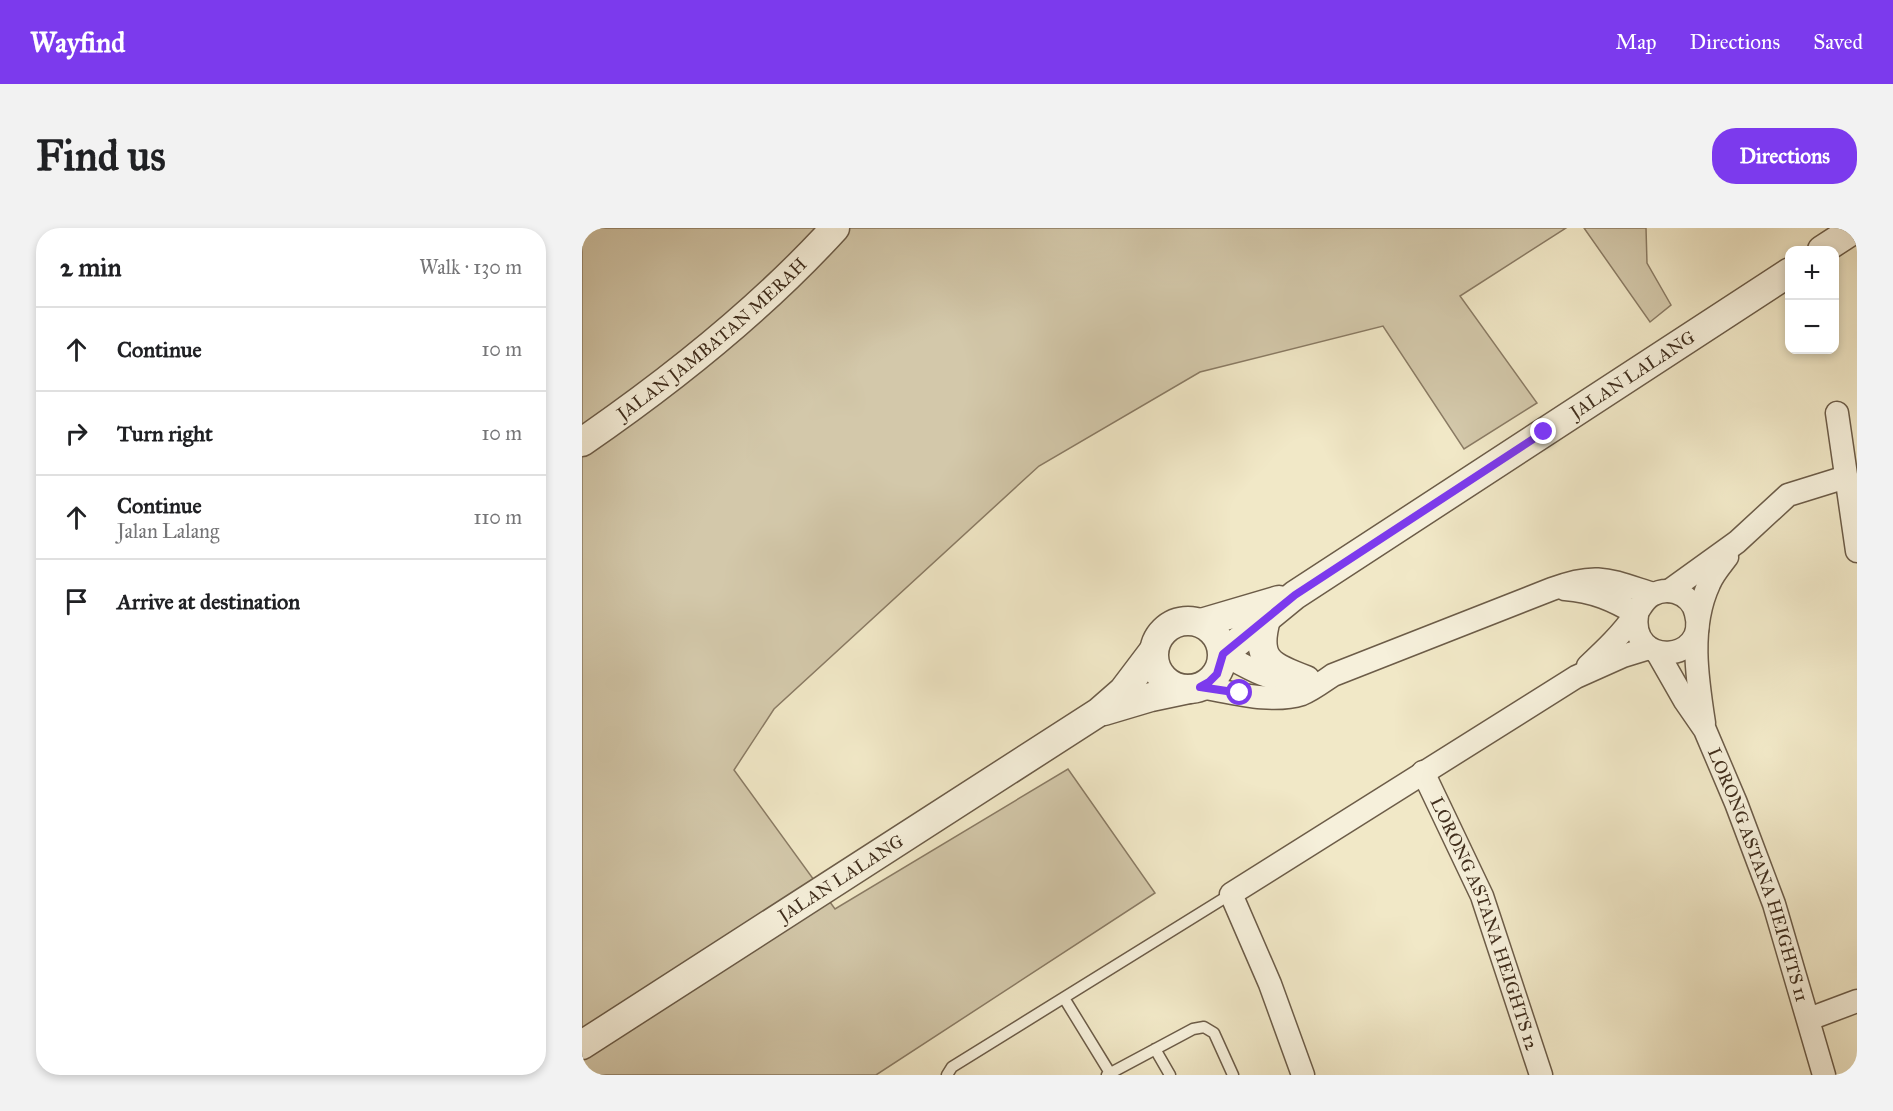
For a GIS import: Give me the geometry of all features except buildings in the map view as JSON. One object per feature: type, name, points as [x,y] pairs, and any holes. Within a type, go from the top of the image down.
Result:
[{"type":"street","name":"JALAN JAMBATAN MERAH","points":[[582,442],[680,370],[788,277],[835,228]]},
{"type":"street","points":[[1828,246],[1856,228]]},
{"type":"street","name":"JALAN LALANG","points":[[1223,654],[1295,595],[1785,275]]},
{"type":"street","points":[[1838,413],[1857,551]]},
{"type":"street","points":[[1705,730],[1653,650],[1642,641],[1635,623],[1640,606],[1737,542],[1788,495],[1846,477]]},
{"type":"street","points":[[1303,1075],[1270,984],[1231,894],[1576,677],[1623,656],[1653,650],[1667,654],[1686,647],[1697,630],[1709,584],[1737,542]]},
{"type":"street","points":[[1195,688],[1209,682],[1217,674],[1223,654],[1217,635],[1201,622],[1181,621],[1171,624],[1157,639],[1154,650],[1154,660],[1163,678],[1170,684],[1195,688],[1282,697],[1303,694],[1334,675],[1552,589],[1584,579],[1598,578],[1661,593],[1680,594],[1689,600],[1698,619],[1698,680],[1705,730]]},
{"type":"street","points":[[1552,589],[1594,593],[1610,598],[1637,614]]},
{"type":"street","points":[[1594,593],[1608,615],[1612,642]]},
{"type":"street","name":"JALAN LALANG","points":[[1201,622],[1241,613],[1295,595]]},
{"type":"street","points":[[1576,677],[1637,614]]},
{"type":"street","points":[[1266,619],[1261,638],[1266,657],[1282,671],[1306,680]]},
{"type":"street","name":"JALAN LALANG","points":[[582,1045],[1100,712],[1124,691],[1154,650]]},
{"type":"street","points":[[1223,654],[1263,676],[1281,681],[1306,680],[1334,675]]},
{"type":"street","name":"JALAN LALANG","points":[[1100,712],[1141,699],[1195,688]]},
{"type":"street","name":"LORONG ASTANA HEIGHTS 11","points":[[1705,730],[1774,904],[1824,1075]]},
{"type":"street","name":"LORONG ASTANA HEIGHTS 12","points":[[1423,772],[1482,896],[1541,1075]]},
{"type":"street","points":[[1809,1019],[1857,1001]]},
{"type":"lane","points":[[947,1075],[952,1067],[1231,894]]},
{"type":"lane","points":[[1064,998],[1109,1074],[1193,1029],[1204,1028],[1214,1033],[1233,1075]]},
{"type":"lane","points":[[1155,1049],[1170,1075]]},
{"type":"shaded area","points":[[582,228],[1566,228],[1460,296],[1537,403],[1464,449],[1383,326],[1200,372],[1039,466],[774,709],[734,770],[835,909],[1068,769],[1155,893],[876,1075],[582,1075]]},
{"type":"shaded area","points":[[1584,228],[1646,228],[1647,263],[1671,305],[1650,322]]},
{"type":"route","points":[[1240,693],[1200,687],[1217,674],[1223,654],[1295,595],[1544,432]]}]
